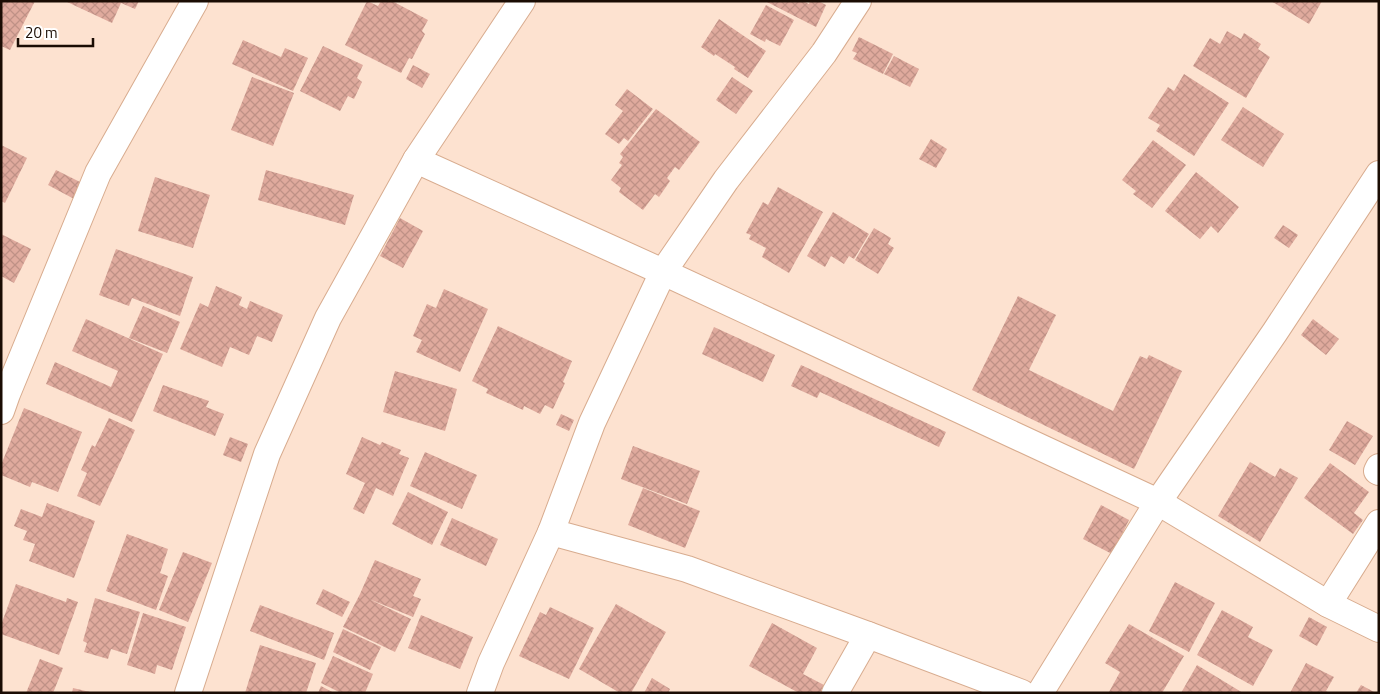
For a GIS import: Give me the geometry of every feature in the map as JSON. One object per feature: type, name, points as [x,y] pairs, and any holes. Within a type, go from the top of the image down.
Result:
[{"type":"street","points":[[3,399],[98,173],[195,1]]},
{"type":"street","points":[[188,693],[266,454],[328,318],[416,160],[522,1]]},
{"type":"street","points":[[480,693],[491,663],[551,532],[592,423],[662,272],[726,180],[824,53],[858,1]]},
{"type":"street","points":[[416,160],[1158,502],[1328,604],[1379,629]]},
{"type":"street","points":[[1040,693],[1158,502],[1275,332],[1379,174]]},
{"type":"street","points":[[1379,467],[1377,471],[1379,472]]},
{"type":"street","points":[[1328,604],[1379,523]]},
{"type":"street","points":[[551,532],[687,569],[868,634],[1022,693]]},
{"type":"street","points":[[835,693],[868,634]]},
{"type":"building","points":[[1,1],[35,1],[10,50],[1,46]]},
{"type":"building","points":[[65,1],[139,1],[135,9],[121,3],[112,23]]},
{"type":"building","points":[[367,1],[378,6],[381,1],[392,1],[428,20],[422,31],[425,34],[412,59],[409,58],[401,73],[345,45]]},
{"type":"building","points":[[765,1],[803,1],[809,4],[810,1],[818,1],[826,5],[816,27]]},
{"type":"building","points":[[1271,1],[1322,1],[1309,24]]},
{"type":"building","points":[[766,5],[794,20],[780,46],[766,39],[765,42],[750,34]]},
{"type":"building","points":[[719,19],[766,51],[748,78],[734,69],[735,67],[701,47]]},
{"type":"building","points":[[1227,31],[1241,39],[1244,33],[1261,44],[1258,49],[1270,57],[1246,98],[1193,66],[1210,38],[1220,44]]},
{"type":"building","points":[[859,37],[893,54],[883,74],[853,59],[857,53],[852,51]]},
{"type":"building","points":[[243,40],[281,57],[285,48],[308,58],[293,91],[232,64]]},
{"type":"building","points":[[323,46],[363,65],[357,78],[362,82],[354,99],[348,96],[340,111],[300,91]]},
{"type":"building","points":[[894,56],[919,69],[910,87],[884,74]]},
{"type":"building","points":[[413,65],[430,74],[422,88],[406,79]]},
{"type":"building","points":[[1184,74],[1229,103],[1194,156],[1156,131],[1160,125],[1148,118],[1168,87],[1174,91]]},
{"type":"building","points":[[252,77],[294,93],[273,146],[231,130]]},
{"type":"building","points":[[732,77],[753,91],[736,114],[716,100]]},
{"type":"building","points":[[627,89],[653,109],[628,141],[624,138],[619,144],[605,134],[623,111],[615,105]]},
{"type":"building","points":[[1243,107],[1284,134],[1263,167],[1221,140]]},
{"type":"building","points":[[656,109],[700,142],[679,170],[675,167],[667,178],[670,181],[659,197],[655,194],[643,210],[619,192],[621,188],[611,180],[622,165],[619,163],[623,157],[620,154]]},
{"type":"building","points":[[931,139],[947,149],[936,168],[919,159]]},
{"type":"building","points":[[1153,140],[1186,165],[1152,208],[1133,194],[1136,191],[1122,180]]},
{"type":"building","points":[[1,145],[27,158],[5,203],[1,201]]},
{"type":"building","points":[[56,170],[84,184],[76,200],[48,185]]},
{"type":"building","points":[[266,170],[354,195],[345,225],[258,200]]},
{"type":"building","points":[[1196,172],[1239,207],[1218,233],[1211,226],[1200,239],[1165,211]]},
{"type":"building","points":[[155,177],[210,195],[193,248],[138,231]]},
{"type":"building","points":[[778,187],[823,212],[789,273],[762,257],[766,248],[749,239],[751,235],[746,233],[763,202],[768,205]]},
{"type":"building","points":[[833,212],[869,234],[854,259],[849,256],[844,264],[831,256],[825,267],[807,256]]},
{"type":"building","points":[[400,218],[423,231],[403,268],[380,256]]},
{"type":"building","points":[[1283,225],[1298,235],[1289,248],[1274,238]]},
{"type":"building","points":[[874,228],[891,238],[888,244],[894,248],[878,274],[855,260]]},
{"type":"building","points":[[1,234],[31,249],[14,283],[1,276]]},
{"type":"building","points":[[116,249],[193,277],[180,316],[132,298],[129,306],[99,295]]},
{"type":"building","points":[[216,286],[242,297],[239,305],[247,309],[250,301],[283,315],[272,342],[257,336],[249,355],[230,347],[222,367],[180,349],[200,303],[208,307]]},
{"type":"building","points":[[444,289],[488,309],[460,372],[416,352],[422,340],[413,336],[427,304],[436,308]]},
{"type":"building","points":[[1018,296],[1056,315],[1029,370],[1113,411],[1140,356],[1147,359],[1149,355],[1182,371],[1134,469],[972,390]]},
{"type":"building","points":[[143,306],[180,322],[167,353],[129,338]]},
{"type":"building","points":[[86,319],[163,354],[132,422],[46,384],[55,362],[111,387],[118,371],[72,351]]},
{"type":"building","points":[[1313,319],[1339,339],[1326,355],[1301,335]]},
{"type":"building","points":[[498,326],[572,361],[563,382],[565,383],[553,409],[545,405],[540,414],[524,406],[523,410],[486,393],[488,389],[472,381]]},
{"type":"building","points":[[714,327],[775,355],[763,382],[702,354]]},
{"type":"building","points":[[801,365],[946,432],[939,447],[820,392],[817,398],[791,386]]},
{"type":"building","points":[[395,371],[457,389],[445,431],[383,412]]},
{"type":"building","points":[[163,385],[209,401],[206,407],[224,414],[215,436],[153,411]]},
{"type":"building","points":[[24,408],[82,432],[58,492],[32,482],[30,487],[1,475],[1,465]]},
{"type":"building","points":[[561,414],[574,420],[569,431],[556,425]]},
{"type":"building","points":[[109,418],[135,430],[100,506],[77,496],[87,473],[81,470],[92,445],[95,447]]},
{"type":"building","points":[[1347,421],[1373,436],[1355,465],[1329,450]]},
{"type":"building","points":[[230,437],[248,444],[241,462],[223,455]]},
{"type":"building","points":[[362,437],[380,445],[382,442],[401,450],[399,454],[409,458],[393,496],[376,488],[364,514],[353,509],[365,483],[346,474]]},
{"type":"building","points":[[633,446],[700,471],[687,504],[621,479]]},
{"type":"building","points":[[425,452],[477,475],[462,509],[410,486]]},
{"type":"building","points":[[1250,462],[1275,477],[1280,468],[1298,478],[1260,542],[1218,516]]},
{"type":"building","points":[[1330,463],[1369,492],[1354,513],[1363,520],[1353,534],[1304,498]]},
{"type":"building","points":[[643,488],[700,511],[685,548],[628,525]]},
{"type":"building","points":[[408,492],[448,512],[432,545],[392,524]]},
{"type":"building","points":[[47,503],[95,521],[74,578],[29,561],[35,544],[23,540],[27,531],[14,526],[21,509],[42,517]]},
{"type":"building","points":[[1101,505],[1129,520],[1112,554],[1083,539]]},
{"type":"building","points":[[452,518],[498,539],[486,566],[440,545]]},
{"type":"building","points":[[127,534],[168,549],[160,573],[168,576],[156,610],[106,591]]},
{"type":"building","points":[[183,552],[212,563],[188,622],[159,610]]},
{"type":"building","points":[[375,560],[421,579],[413,596],[421,599],[413,617],[369,599],[411,619],[395,652],[343,627]]},
{"type":"building","points":[[1175,582],[1215,603],[1189,652],[1149,631]]},
{"type":"building","points":[[16,584],[66,602],[67,598],[78,602],[59,655],[1,634],[1,625]]},
{"type":"building","points":[[323,589],[350,602],[342,617],[316,604]]},
{"type":"building","points":[[95,598],[140,612],[127,654],[111,649],[108,659],[84,652],[87,643],[83,641]]},
{"type":"building","points":[[616,604],[666,632],[631,693],[620,693],[579,669]]},
{"type":"building","points":[[260,605],[334,633],[324,660],[250,631]]},
{"type":"building","points":[[550,607],[594,628],[569,679],[519,656],[540,612],[546,615]]},
{"type":"building","points":[[1222,610],[1253,627],[1248,637],[1273,650],[1253,686],[1197,655]]},
{"type":"building","points":[[143,613],[186,627],[172,670],[157,665],[155,674],[127,665]]},
{"type":"building","points":[[421,615],[473,637],[460,669],[408,648]]},
{"type":"building","points":[[1309,617],[1327,627],[1317,646],[1299,636]]},
{"type":"building","points":[[772,623],[817,648],[803,674],[824,685],[820,693],[799,693],[749,666]]},
{"type":"building","points":[[1129,624],[1184,656],[1162,693],[1109,692],[1120,672],[1105,663]]},
{"type":"building","points":[[343,629],[381,647],[370,670],[333,652]]},
{"type":"building","points":[[260,645],[316,663],[306,693],[245,693]]},
{"type":"building","points":[[333,656],[373,674],[365,693],[341,693],[321,683]]},
{"type":"building","points":[[40,659],[63,668],[53,693],[26,693]]},
{"type":"building","points":[[1306,663],[1334,677],[1326,691],[1329,693],[1290,693]]},
{"type":"building","points":[[1197,665],[1243,693],[1181,693]]},
{"type":"building","points":[[652,678],[670,689],[668,693],[644,693]]},
{"type":"building","points":[[1361,685],[1376,693],[1356,693]]},
{"type":"building","points":[[321,686],[334,693],[318,693]]},
{"type":"building","points":[[73,688],[90,692],[90,693],[72,693]]}]
